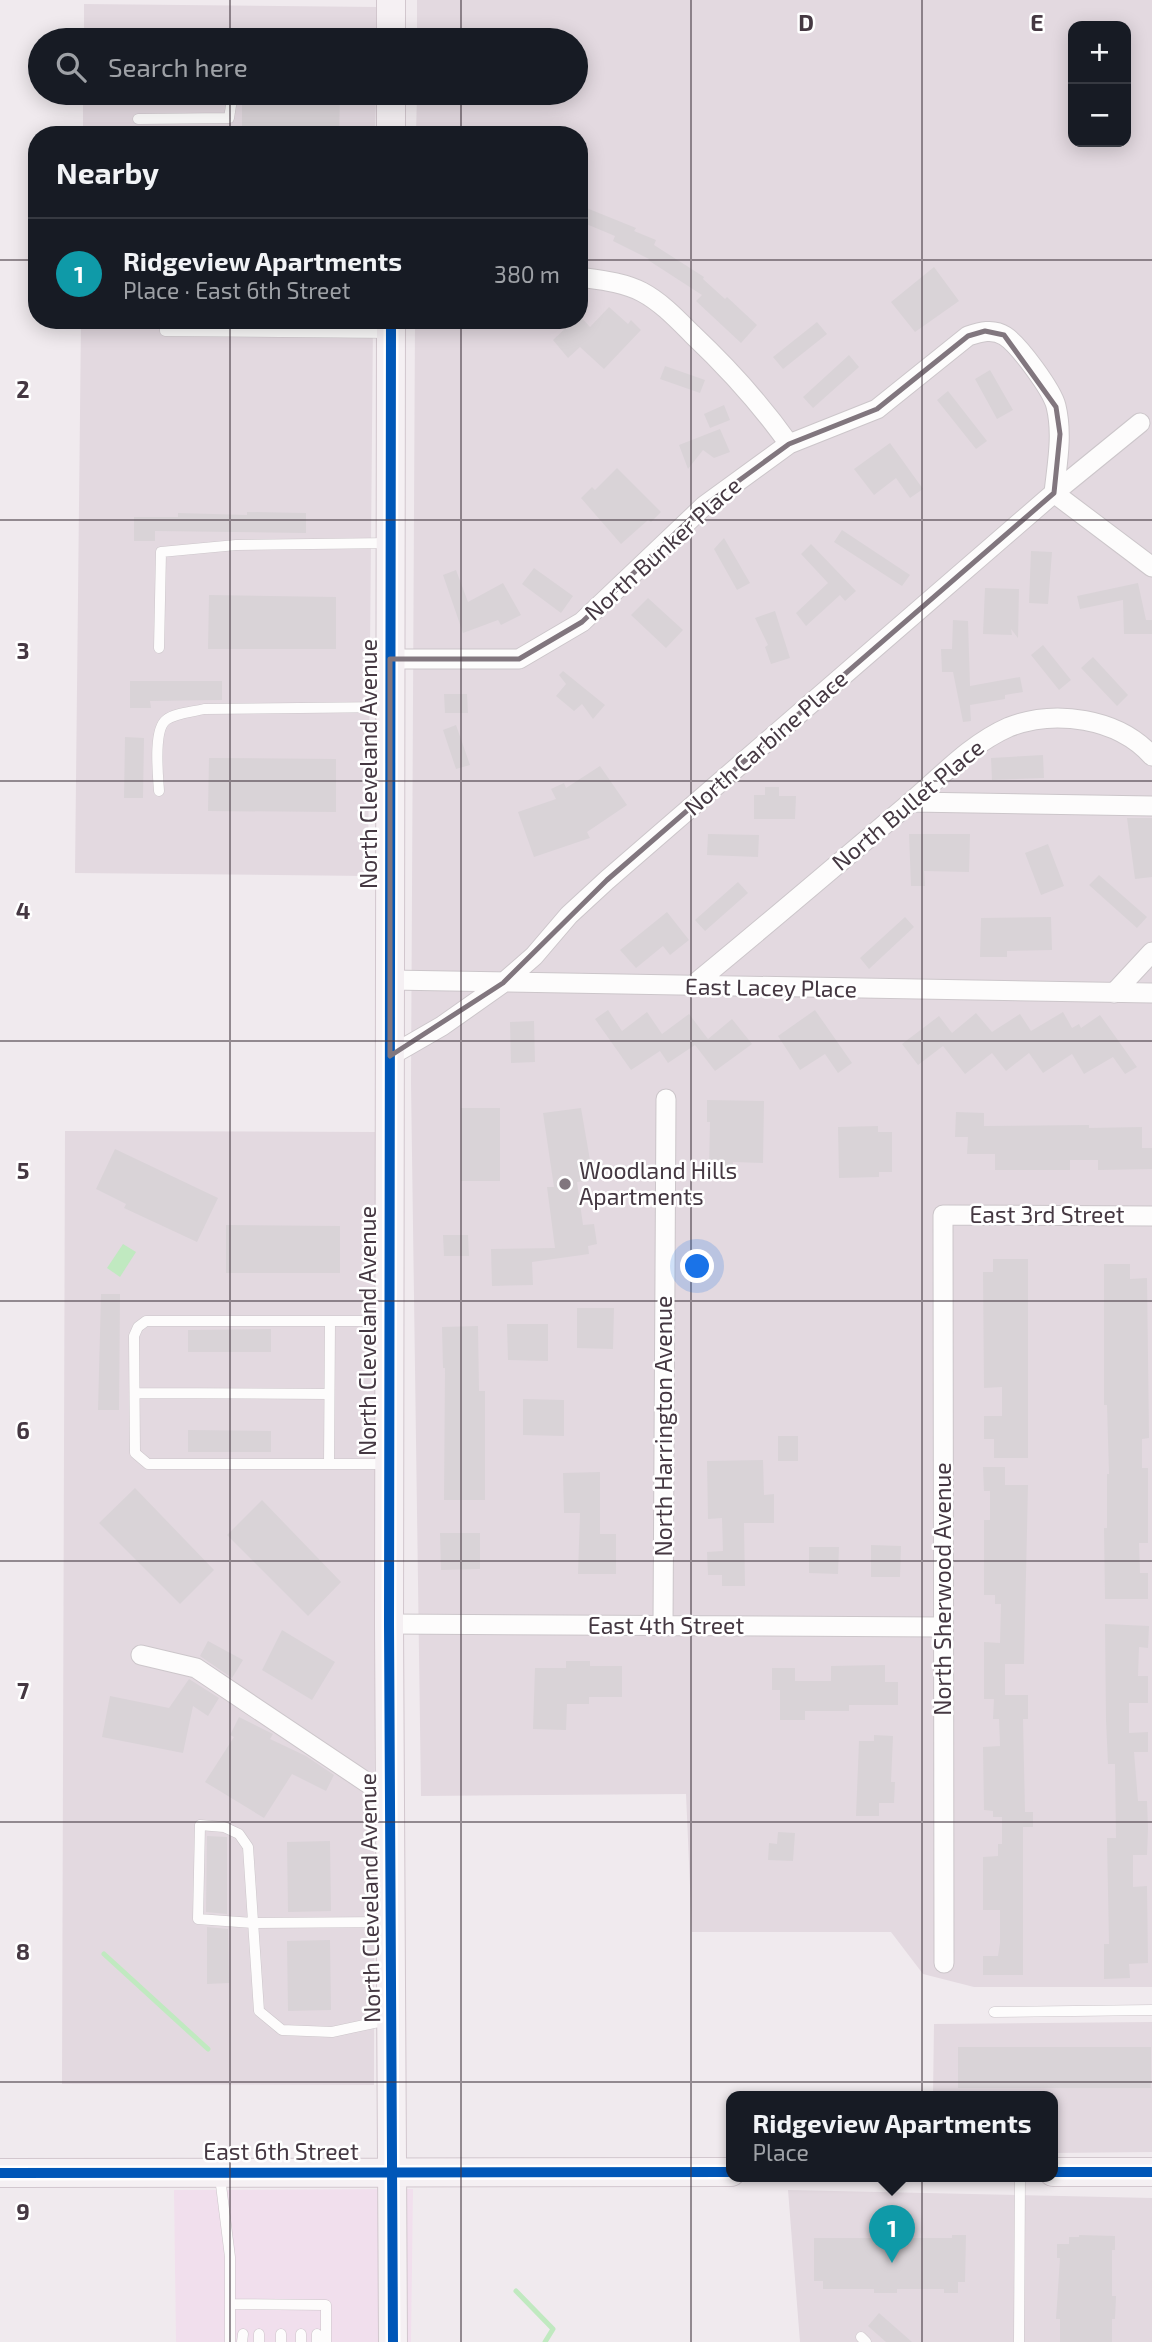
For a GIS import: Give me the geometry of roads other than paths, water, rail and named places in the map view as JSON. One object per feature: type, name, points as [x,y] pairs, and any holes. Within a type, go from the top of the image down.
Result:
[{"type":"street","points":[[391,0],[391,28]]},
{"type":"street","points":[[391,105],[391,126]]},
{"type":"street","points":[[588,278],[623,284],[642,292],[666,308],[764,408],[789,444]]},
{"type":"street","name":"North Cleveland Avenue","points":[[391,329],[389,1625],[393,2342]]},
{"type":"street","name":"North Bunker Place","points":[[390,659],[519,659],[582,622],[704,506],[789,444],[877,409],[968,336],[985,331],[1004,335],[1029,363],[1052,397],[1060,434],[1054,493]]},
{"type":"street","name":"North Carbine Place","points":[[390,1056],[442,1026],[503,983],[534,956],[569,915],[607,880],[1054,493],[1140,423]]},
{"type":"street","points":[[1054,493],[1152,567]]},
{"type":"street","name":"North Bullet Place","points":[[692,986],[990,736],[1012,726],[1059,717],[1110,727],[1145,748],[1152,756]]},
{"type":"street","points":[[912,802],[1152,806]]},
{"type":"street","points":[[1114,993],[1152,952]]},
{"type":"street","name":"East Lacey Place","points":[[390,980],[1152,993]]},
{"type":"street","name":"North Harrington Avenue","points":[[663,1626],[666,1099]]},
{"type":"street","name":"East 3rd Street","points":[[943,1215],[1152,1216]]},
{"type":"street","name":"North Sherwood Avenue","points":[[943,1215],[944,1963]]},
{"type":"street","name":"East 4th Street","points":[[389,1625],[942,1627]]},
{"type":"street","points":[[141,1655],[196,1668],[390,1798]]},
{"type":"street","name":"East 6th Street","points":[[0,2173],[726,2172]]},
{"type":"street","points":[[1058,2172],[1152,2172]]},
{"type":"lane","points":[[138,119],[229,118],[231,105]]},
{"type":"lane","points":[[165,329],[278,329]]},
{"type":"lane","points":[[159,648],[161,552],[236,545],[390,543]]},
{"type":"lane","points":[[159,791],[158,732],[165,720],[204,709],[390,707]]},
{"type":"lane","points":[[389,1321],[146,1321],[138,1326],[134,1336],[135,1453],[148,1464],[389,1464]]},
{"type":"lane","points":[[329,1464],[330,1321]]},
{"type":"lane","points":[[135,1392],[329,1394]]},
{"type":"lane","points":[[391,1922],[253,1923],[198,1919],[200,1825],[224,1827],[239,1834],[248,1847],[253,1923],[259,2011],[282,2030],[332,2032],[392,2019]]},
{"type":"lane","points":[[994,2012],[1152,2010]]},
{"type":"lane","points":[[220,2173],[230,2257],[230,2342]]},
{"type":"lane","points":[[1019,2342],[1020,2182]]},
{"type":"lane","points":[[230,2304],[242,2309],[317,2310],[326,2305],[326,2342]]},
{"type":"waterway","points":[[104,1954],[208,2049]]},
{"type":"waterway","points":[[516,2291],[553,2329],[545,2342]]},
{"type":"place","name":"Woodland Hills Apartments","points":[[565,1184]]},
{"type":"place","name":"Ridgeview Apartments","points":[[892,2263]]}]
